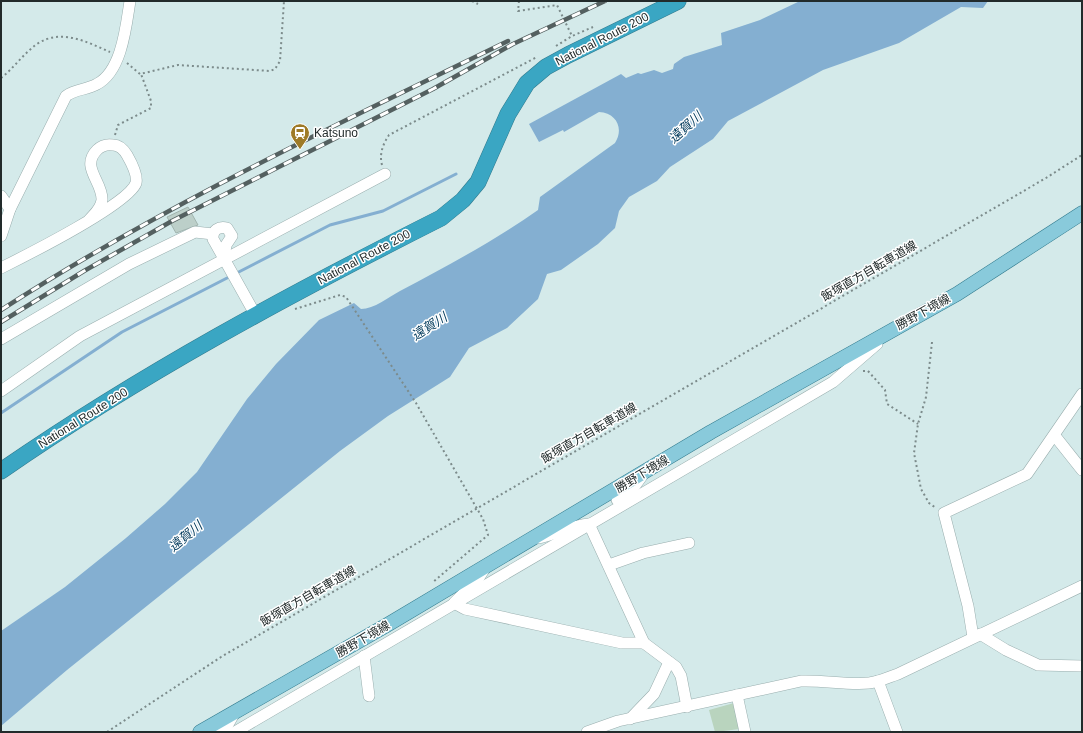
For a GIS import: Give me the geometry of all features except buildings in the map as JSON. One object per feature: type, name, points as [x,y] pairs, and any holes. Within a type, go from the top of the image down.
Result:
[{"type":"highway","name":"National Route 200","points":[[1,471],[171,362],[255,314],[441,218],[463,200],[478,182],[508,114],[527,83],[546,67],[568,55],[678,1]]},
{"type":"main road","name":"勝野下境線","points":[[200,732],[387,625],[645,472],[957,294],[1082,213]]},
{"type":"street","points":[[1,236],[10,209],[66,96],[70,93],[97,84],[110,73],[118,56],[130,1]]},
{"type":"street","points":[[1,268],[49,244],[89,220],[130,194],[136,181],[136,175],[124,150],[113,145],[100,147],[93,154],[90,162],[90,169],[102,200],[99,209],[89,220]]},
{"type":"street","points":[[1,391],[80,336],[224,258],[385,174]]},
{"type":"street","points":[[1,196],[10,209]]},
{"type":"street","points":[[224,258],[226,245],[231,239],[231,232],[227,228],[222,227],[215,230],[213,239],[255,314]]},
{"type":"street","points":[[1,339],[136,261],[196,232],[213,234]]},
{"type":"street","points":[[235,732],[833,382],[877,344],[885,334]]},
{"type":"street","points":[[976,636],[944,512],[1026,474],[1082,394]]},
{"type":"street","points":[[1054,436],[1082,470]]},
{"type":"street","points":[[530,540],[553,535],[582,524],[594,522],[604,510],[634,488],[645,472]]},
{"type":"street","points":[[594,522],[609,565],[644,643],[676,667],[681,676],[687,707]]},
{"type":"street","points":[[609,565],[644,553],[689,543]]},
{"type":"street","points":[[454,603],[478,579],[487,566]]},
{"type":"street","points":[[587,732],[594,728],[630,719],[801,680],[826,680],[853,683],[878,681],[898,674],[1082,586]]},
{"type":"street","points":[[454,603],[465,609],[622,643],[644,643]]},
{"type":"street","points":[[342,669],[370,644],[387,625]]},
{"type":"street","points":[[976,636],[1038,665],[1082,666]]},
{"type":"street","points":[[364,656],[369,696]]},
{"type":"street","points":[[630,719],[654,694],[669,662]]},
{"type":"street","points":[[878,681],[898,732]]},
{"type":"street","points":[[737,695],[746,732]]},
{"type":"street","points":[[221,732],[226,728],[235,712]]},
{"type":"path","points":[[1,78],[38,44],[52,38],[69,37],[82,40],[123,58],[136,72],[141,74],[178,65],[270,71],[275,69],[280,61],[284,1]]},
{"type":"path","points":[[472,1],[478,4]]},
{"type":"path","points":[[519,1],[518,11],[557,5],[572,36]]},
{"type":"path","points":[[553,47],[572,36],[599,25]]},
{"type":"path","points":[[385,174],[380,160],[385,141],[389,134],[509,73],[540,55]]},
{"type":"path","points":[[113,145],[118,125],[150,108],[151,101],[141,74]]},
{"type":"path","name":"飯塚直方自転車道線","points":[[107,732],[221,658],[1046,178],[1082,155]]},
{"type":"path","points":[[292,310],[340,295],[346,297],[416,403],[483,519],[488,535],[452,568],[429,586]]},
{"type":"path","points":[[932,342],[926,397],[918,424],[914,453],[920,489],[929,504],[944,512]]},
{"type":"path","points":[[847,370],[868,371],[885,390],[886,404],[918,424]]},
{"type":"green space","points":[[734,703],[740,729],[715,732],[709,710]]},
{"type":"water","name":"遠賀川","points":[[800,1],[988,1],[983,8],[961,7],[899,43],[823,70],[728,121],[713,139],[670,167],[657,181],[629,197],[619,211],[615,228],[598,244],[561,270],[547,274],[538,299],[507,328],[469,348],[450,377],[388,416],[340,451],[67,670],[1,726],[1,631],[65,587],[126,538],[165,504],[197,472],[247,399],[276,364],[319,320],[354,303],[361,309],[376,305],[470,253],[504,232],[538,210],[540,197],[615,143],[619,132],[617,123],[610,115],[599,112],[564,132],[563,130],[539,142],[529,124],[621,74],[626,78],[638,73],[641,74],[654,70],[662,73],[673,69],[674,64],[684,57],[722,45],[721,33],[760,20]]},
{"type":"waterway","points":[[1,413],[122,332],[330,225],[383,211],[456,174]]},
{"type":"railway","points":[[1,322],[84,271],[172,221],[433,89],[513,44],[605,1]]},
{"type":"railway","points":[[1,310],[62,272],[187,201],[314,136],[508,41]]},
{"type":"place","name":"Katsuno","points":[[300,150]]}]
